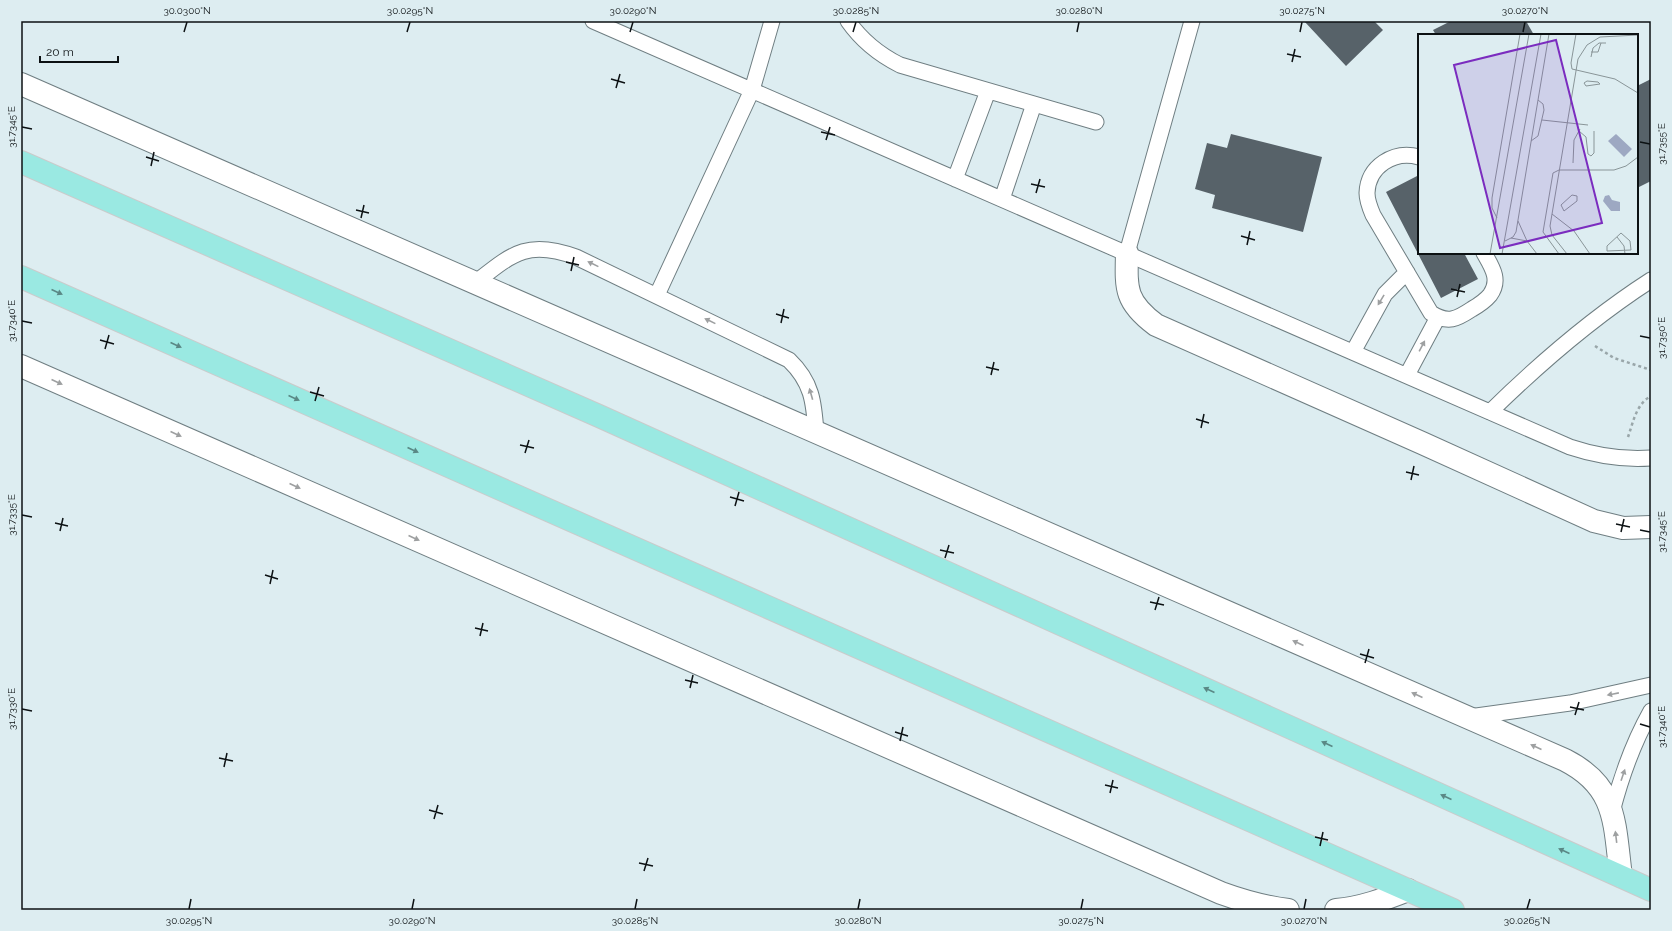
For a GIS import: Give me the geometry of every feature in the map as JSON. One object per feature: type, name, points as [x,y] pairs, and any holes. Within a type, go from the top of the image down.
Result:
[{"type":"main road","points":[[21,162],[606,419],[1651,890]]},
{"type":"main road","points":[[21,277],[1454,910]]},
{"type":"street","points":[[21,84],[1577,766],[1589,775],[1607,798],[1612,812],[1621,876]]},
{"type":"street","points":[[1127,253],[1126,286],[1132,301],[1141,314],[1156,324],[1594,521],[1622,528],[1651,527]]},
{"type":"street","points":[[21,366],[1221,893],[1267,907],[1288,910]]},
{"type":"street","points":[[1336,910],[1362,906],[1386,899],[1408,890]]},
{"type":"lane","points":[[593,21],[1570,446],[1587,452],[1621,458],[1651,458]]},
{"type":"lane","points":[[657,295],[752,90],[772,21]]},
{"type":"lane","points":[[848,21],[857,34],[870,47],[889,60],[916,71],[1096,122]]},
{"type":"lane","points":[[1127,253],[1192,21]]},
{"type":"lane","points":[[955,178],[988,91]]},
{"type":"lane","points":[[1002,199],[1034,104]]},
{"type":"lane","points":[[1418,157],[1402,155],[1391,158],[1382,163],[1374,172],[1369,182],[1367,193],[1373,214],[1427,306],[1438,317],[1445,320],[1461,316],[1490,295],[1494,290],[1496,279],[1495,273],[1485,254]]},
{"type":"lane","points":[[475,283],[507,258],[534,248],[548,248],[576,256],[789,360],[798,368],[806,379],[811,392],[814,406],[816,433]]},
{"type":"lane","points":[[1353,352],[1385,294],[1407,272]]},
{"type":"lane","points":[[1490,412],[1524,378],[1578,332],[1651,280]]},
{"type":"lane","points":[[1407,376],[1438,317]]},
{"type":"lane","points":[[1467,717],[1570,703],[1651,685]]},
{"type":"lane","points":[[1612,812],[1629,756],[1651,711]]},
{"type":"path","points":[[1578,332],[1599,350],[1614,358],[1651,370]]},
{"type":"path","points":[[1621,458],[1636,412],[1651,396]]},
{"type":"building","points":[[1304,21],[1374,21],[1383,30],[1346,66]]},
{"type":"building","points":[[1451,21],[1526,21],[1533,34],[1435,34],[1433,30]]},
{"type":"building","points":[[1651,79],[1651,181],[1638,188],[1638,86]]},
{"type":"building","points":[[1231,134],[1322,157],[1303,232],[1212,208],[1215,195],[1195,189],[1207,143],[1227,148]]},
{"type":"building","points":[[1418,176],[1418,254],[1386,192]]},
{"type":"building","points":[[1418,254],[1465,254],[1478,279],[1441,298]]}]
